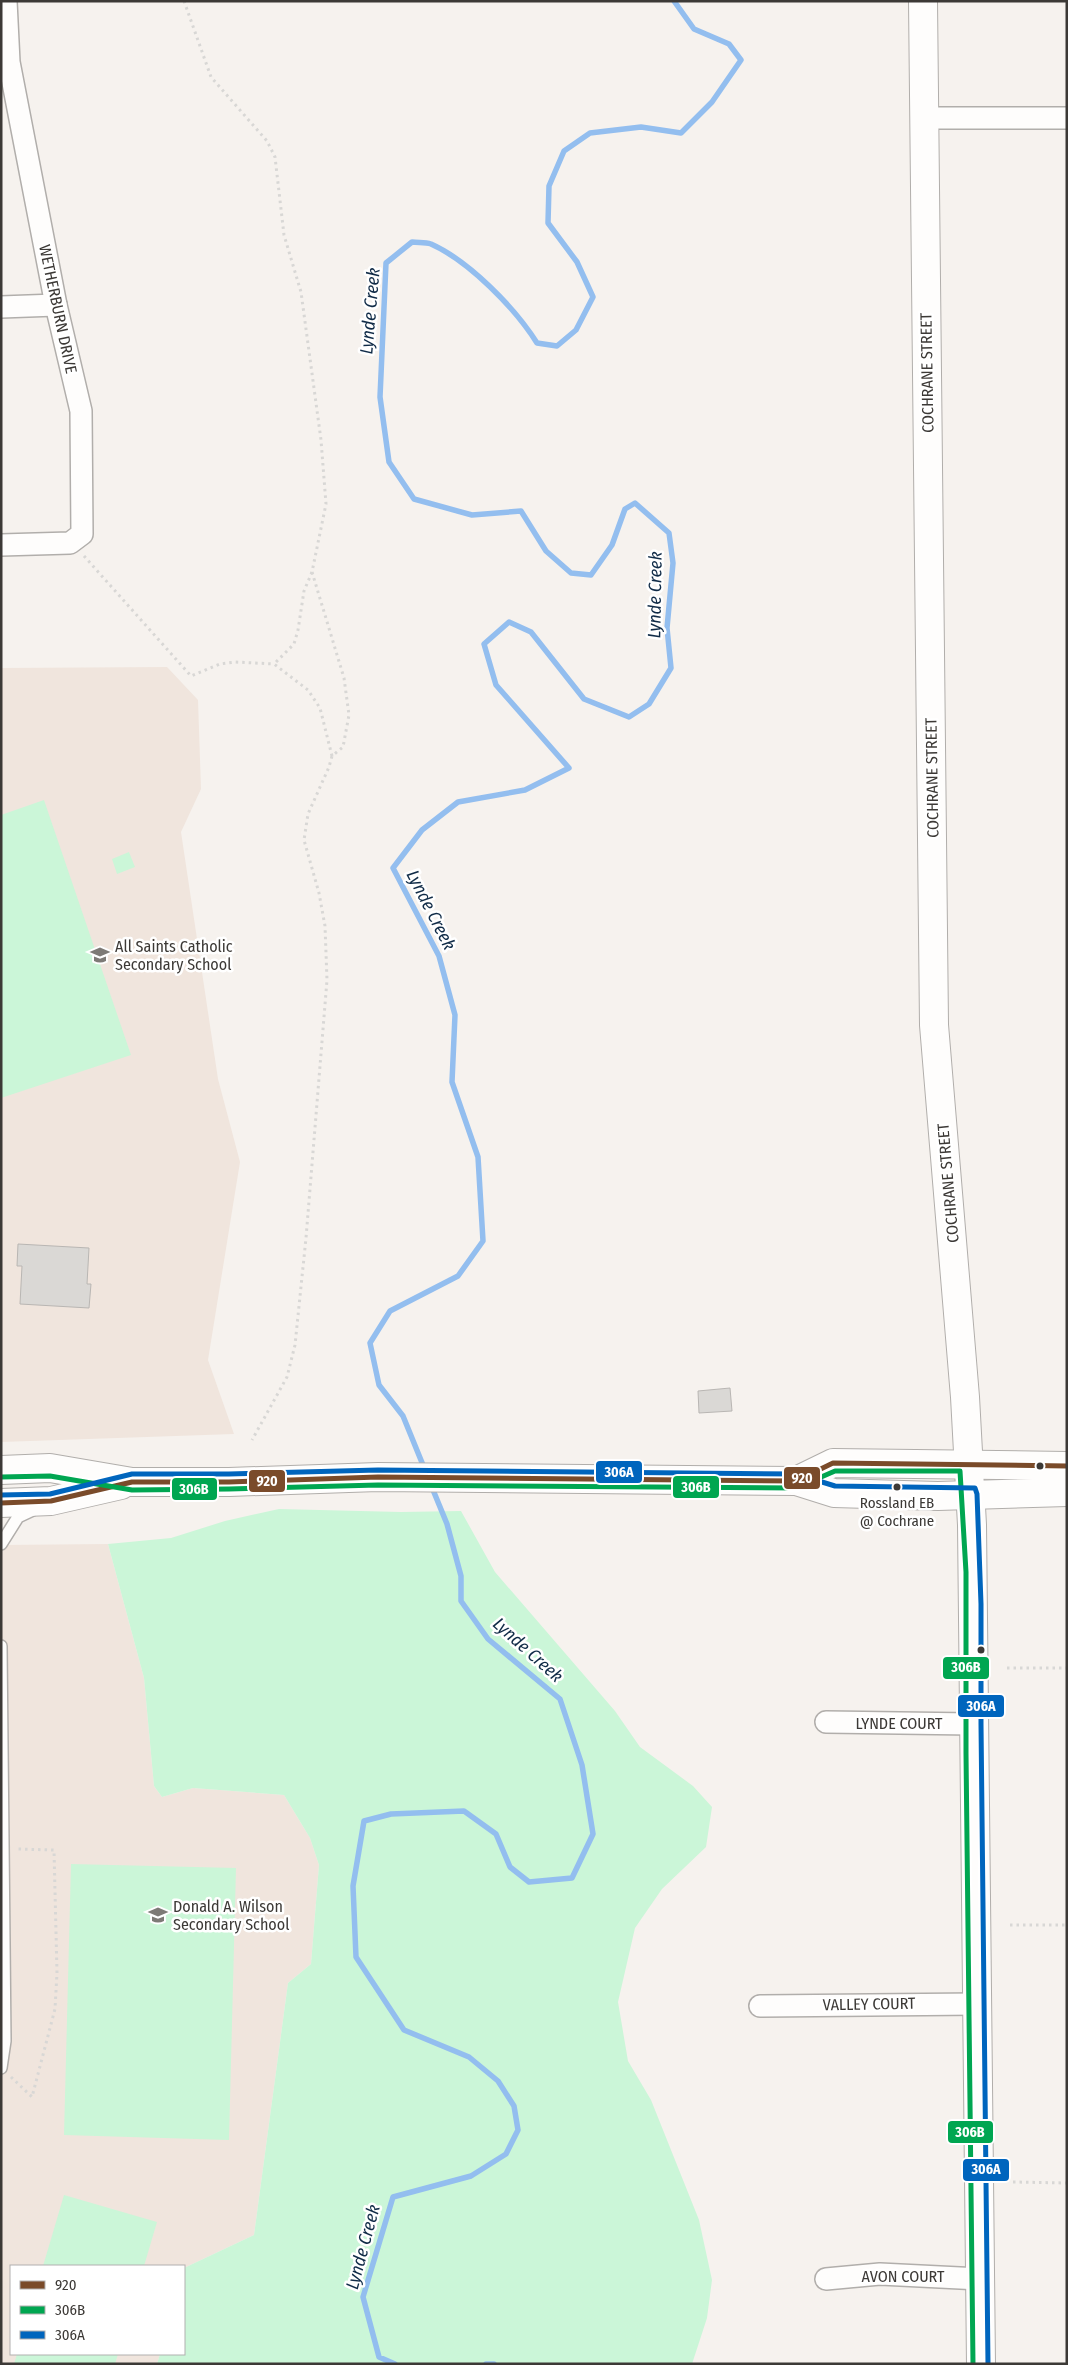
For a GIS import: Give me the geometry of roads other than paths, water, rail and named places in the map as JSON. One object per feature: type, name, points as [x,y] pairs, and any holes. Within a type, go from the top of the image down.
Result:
[{"type":"main road","name":"COCHRANE STREET","points":[[923,1],[934,1025],[965,1397],[974,1604],[973,1724],[981,2364]]},
{"type":"main road","points":[[796,1481],[833,1463],[1067,1466]]},
{"type":"main road","points":[[1,1470],[50,1468],[132,1482],[467,1477],[796,1481],[834,1493],[970,1494],[1067,1492]]},
{"type":"main road","points":[[1,1503],[51,1502],[132,1482]]},
{"type":"street","name":"WETHERBURN DRIVE","points":[[1,544],[70,543],[82,534],[81,412],[56,305],[5,62],[6,1]]},
{"type":"street","points":[[924,118],[1067,118]]},
{"type":"street","points":[[1,306],[56,305]]},
{"type":"street","name":"LYNDE COURT","points":[[826,1722],[973,1724]]},
{"type":"street","name":"VALLEY COURT","points":[[760,2006],[978,2004]]},
{"type":"street","name":"AVON COURT","points":[[826,2279],[880,2274],[980,2279]]},
{"type":"lane","points":[[1,1544],[18,1517],[51,1502]]},
{"type":"lane","points":[[1,1646],[5,2041],[1,2067]]},
{"type":"waterway","name":"Lynde Creek","points":[[425,1470],[403,1416],[379,1385],[370,1343],[390,1311],[458,1276],[483,1241],[478,1157],[452,1082],[455,1015],[439,956],[393,868],[422,830],[458,802],[525,790],[569,768],[496,685],[484,644],[509,622],[531,632],[584,699],[629,717],[649,704],[671,668],[667,628],[673,563],[669,533],[635,503],[625,509],[612,545],[591,575],[571,573],[546,551],[521,511],[472,515],[414,499],[389,462],[380,397],[386,263],[412,242],[431,244],[460,262],[490,287],[528,329],[537,343],[557,346],[576,330],[593,297],[577,262],[548,223],[549,186],[564,151],[590,133],[641,127],[681,133],[712,102],[741,60],[729,44],[694,29],[674,1]]},
{"type":"waterway","name":"Lynde Creek","points":[[395,2364],[379,2357],[363,2297],[393,2197],[471,2176],[506,2154],[518,2130],[514,2106],[498,2081],[469,2057],[404,2030],[356,1957],[353,1886],[364,1821],[391,1814],[464,1811],[496,1834],[510,1867],[529,1882],[572,1878],[593,1834],[582,1765],[560,1699],[488,1639],[461,1601],[461,1576],[447,1524],[431,1485]]},
{"type":"waterway","name":"Lynde Creek","points":[[486,2364],[494,2364]]},
{"type":"place","name":"All Saints Catholic Secondary School","points":[[100,955]]},
{"type":"place","name":"Rossland EB @ Cochrane","points":[[897,1487]]},
{"type":"place","name":"Donald A. Wilson Secondary School","points":[[158,1915]]}]
